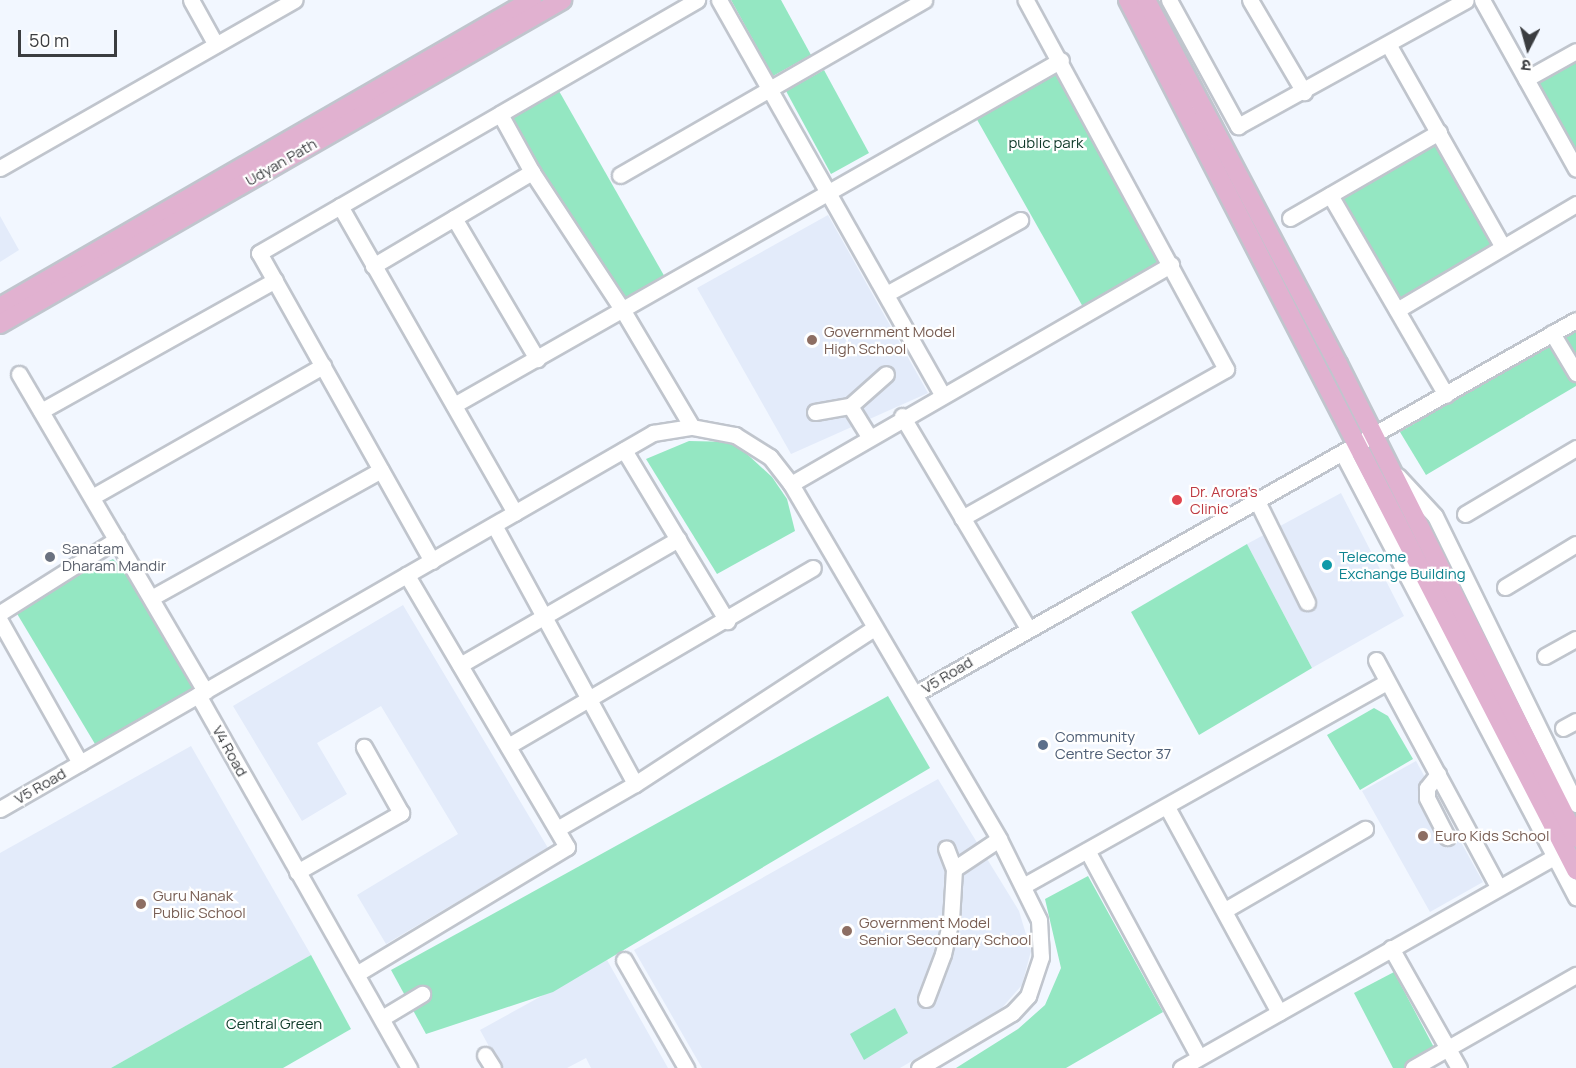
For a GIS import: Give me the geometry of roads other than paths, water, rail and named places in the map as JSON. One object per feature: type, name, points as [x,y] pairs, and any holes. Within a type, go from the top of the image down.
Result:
[{"type":"main road","name":"Udyan Path","points":[[0,307],[532,0]]},
{"type":"main road","name":"Udyan Path","points":[[0,324],[562,0]]},
{"type":"main road","points":[[1128,0],[1350,450],[1576,870]]},
{"type":"main road","points":[[1146,0],[1374,436],[1576,838]]},
{"type":"street","points":[[191,0],[216,45]]},
{"type":"street","points":[[0,168],[294,0]]},
{"type":"street","points":[[432,561],[260,253],[697,0]]},
{"type":"street","points":[[719,0],[888,293],[942,394]]},
{"type":"street","points":[[620,176],[924,0]]},
{"type":"street","points":[[962,518],[1226,369],[1026,0]]},
{"type":"street","points":[[1169,0],[1238,126],[1304,92],[1466,0]]},
{"type":"street","points":[[1250,0],[1304,92]]},
{"type":"street","points":[[1482,0],[1576,169]]},
{"type":"street","points":[[1388,44],[1503,247]]},
{"type":"street","points":[[1526,79],[1576,51]]},
{"type":"street","points":[[454,405],[1060,60]]},
{"type":"street","points":[[500,114],[532,172],[622,309],[692,427]]},
{"type":"street","points":[[1290,218],[1438,132]]},
{"type":"street","points":[[373,266],[532,172]]},
{"type":"street","points":[[1330,195],[1446,395]]},
{"type":"street","points":[[1396,310],[1576,204]]},
{"type":"street","points":[[340,206],[515,513]]},
{"type":"street","points":[[454,218],[537,358]]},
{"type":"street","points":[[888,293],[1020,220]]},
{"type":"street","points":[[791,484],[902,416],[1171,265]]},
{"type":"street","points":[[41,411],[275,280]]},
{"type":"street","name":"V5 Road","points":[[920,1068],[1012,1013],[1028,996],[1038,975],[1040,939],[1039,920],[1023,886],[999,839],[915,694],[1028,627],[1350,450],[1576,320]]},
{"type":"street","points":[[1552,333],[1576,373]]},
{"type":"street","points":[[92,497],[323,366]]},
{"type":"street","name":"V4 Road","points":[[19,374],[151,598],[297,872],[357,973],[409,1068]]},
{"type":"street","points":[[815,412],[850,406],[886,374]]},
{"type":"street","points":[[850,406],[869,436]]},
{"type":"street","points":[[902,416],[1028,627]]},
{"type":"street","points":[[0,621],[80,763],[653,433],[692,427],[735,435],[770,457],[791,484],[873,629],[915,694]]},
{"type":"street","points":[[1465,514],[1576,448]]},
{"type":"street","points":[[624,450],[727,621]]},
{"type":"street","points":[[1350,450],[1576,897]]},
{"type":"street","points":[[1388,465],[1435,516],[1576,804]]},
{"type":"street","points":[[151,598],[381,470]]},
{"type":"street","points":[[1257,501],[1306,602]]},
{"type":"street","points":[[494,525],[635,784]]},
{"type":"street","points":[[0,613],[117,539]]},
{"type":"street","points":[[460,665],[678,539]]},
{"type":"street","points":[[1505,587],[1576,544]]},
{"type":"street","points":[[508,746],[727,621],[813,568]]},
{"type":"street","points":[[357,973],[567,847],[407,575]]},
{"type":"street","points":[[557,829],[635,784],[873,629]]},
{"type":"street","points":[[1545,657],[1576,639]]},
{"type":"street","points":[[1376,660],[1498,887]]},
{"type":"street","points":[[1023,886],[1088,852],[1387,682]]},
{"type":"street","points":[[297,872],[401,813],[364,747]]},
{"type":"street","name":"V5 Road","points":[[0,809],[80,763]]},
{"type":"street","points":[[1438,774],[1432,779],[1427,798],[1447,837]]},
{"type":"street","points":[[1167,807],[1279,1012]]},
{"type":"street","points":[[1225,910],[1365,829]]},
{"type":"street","points":[[954,869],[999,839]]},
{"type":"street","points":[[926,999],[951,920],[954,869],[946,848]]},
{"type":"street","points":[[1088,852],[1199,1058]]},
{"type":"street","points":[[1181,1068],[1554,856]]},
{"type":"street","points":[[1391,948],[1459,1068]]},
{"type":"street","points":[[624,960],[686,1068]]},
{"type":"street","points":[[1413,1068],[1576,975]]},
{"type":"street","points":[[382,1018],[422,994]]},
{"type":"place","name":"Government Model High School","points":[[812,340]]},
{"type":"place","name":"Dr. Arora's Clinic","points":[[1177,500]]},
{"type":"place","name":"Sanatam Dharam Mandir","points":[[50,557]]},
{"type":"place","name":"Telecome Exchange Building","points":[[1327,565]]},
{"type":"place","name":"Community Centre Sector 37","points":[[1043,745]]},
{"type":"place","name":"Euro Kids School","points":[[1423,836]]},
{"type":"place","name":"Guru Nanak Public School","points":[[141,904]]},
{"type":"place","name":"Government Model Senior Secondary School","points":[[847,931]]},
{"type":"park label","name":"public park","points":[[1046,143]]},
{"type":"park label","name":"Central Green","points":[[274,1024]]}]
